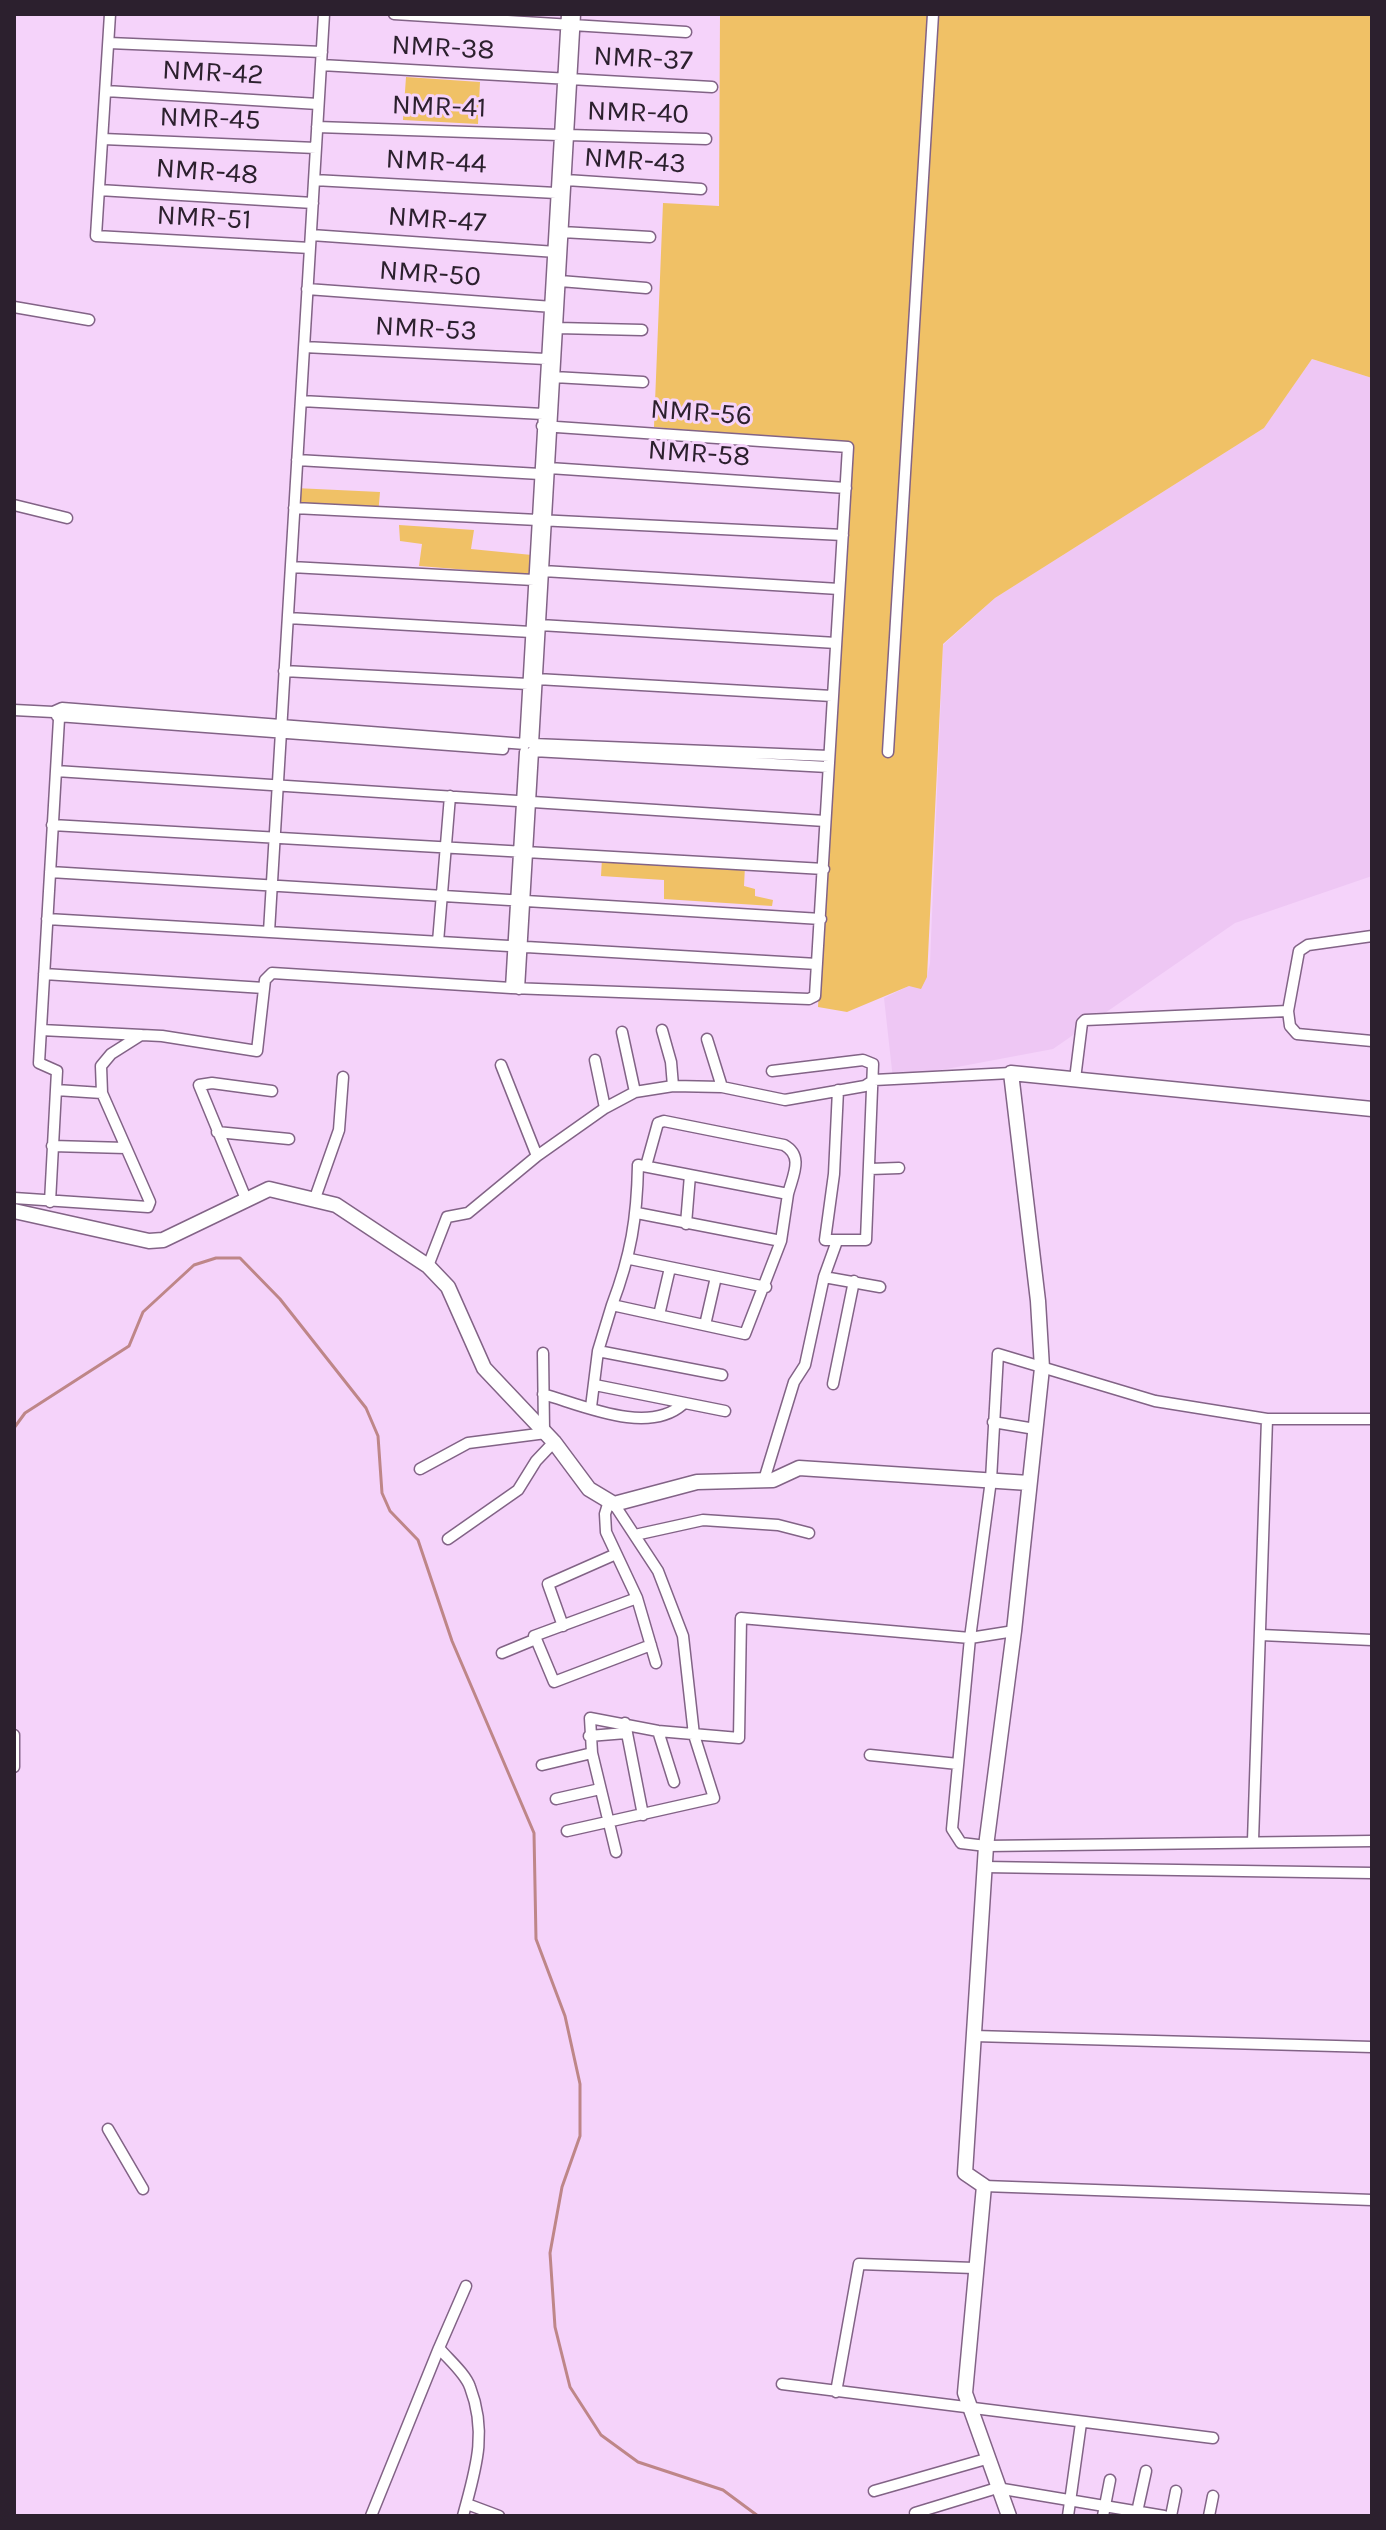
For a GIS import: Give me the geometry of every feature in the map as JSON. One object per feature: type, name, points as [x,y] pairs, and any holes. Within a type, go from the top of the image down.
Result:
[{"type":"street","points":[[99,190],[110,14]]},
{"type":"street","points":[[269,932],[324,14]]},
{"type":"street","points":[[394,14],[571,20],[686,32]]},
{"type":"street","points":[[888,752],[933,14]]},
{"type":"street","points":[[536,628],[534,580],[557,328],[554,307],[556,193],[571,20]]},
{"type":"street","points":[[109,43],[322,52]]},
{"type":"street","name":"NMR-38","points":[[321,65],[567,78]]},
{"type":"street","name":"NMR-37","points":[[567,78],[712,87]]},
{"type":"street","name":"NMR-42","points":[[106,91],[318,104]]},
{"type":"street","name":"NMR-41","points":[[317,127],[563,135]]},
{"type":"street","points":[[547,426],[543,414],[546,359],[560,281],[557,252],[562,232],[566,180],[563,135]]},
{"type":"street","name":"NMR-40","points":[[563,135],[706,139]]},
{"type":"street","name":"NMR-45","points":[[103,139],[316,148]]},
{"type":"street","name":"NMR-44","points":[[314,180],[556,193]]},
{"type":"street","name":"NMR-43","points":[[566,180],[701,189]]},
{"type":"street","name":"NMR-48","points":[[99,190],[313,203]]},
{"type":"street","name":"NMR-51","points":[[99,190],[96,236],[310,248]]},
{"type":"street","points":[[562,232],[650,237]]},
{"type":"street","name":"NMR-47","points":[[311,235],[557,252]]},
{"type":"street","points":[[560,281],[646,288]]},
{"type":"street","name":"NMR-50","points":[[307,289],[554,307]]},
{"type":"street","points":[[14,307],[89,320]]},
{"type":"street","points":[[557,328],[642,330]]},
{"type":"street","name":"NMR-53","points":[[304,347],[546,359]]},
{"type":"street","points":[[554,377],[643,382]]},
{"type":"street","points":[[301,401],[543,414]]},
{"type":"street","name":"NMR-56","points":[[547,426],[848,447],[846,488]]},
{"type":"street","name":"NMR-58","points":[[297,460],[846,488]]},
{"type":"street","points":[[41,1030],[141,1035],[257,1051],[264,988],[267,975],[272,973],[515,989],[809,999],[817,990],[846,488]]},
{"type":"street","points":[[14,505],[67,518]]},
{"type":"street","points":[[294,508],[843,535]]},
{"type":"street","points":[[515,989],[532,682],[543,571],[541,521]]},
{"type":"street","points":[[291,567],[534,580]]},
{"type":"street","points":[[543,571],[839,589]]},
{"type":"street","points":[[288,618],[836,643]]},
{"type":"street","points":[[284,671],[832,696]]},
{"type":"street","points":[[50,1202],[56,1068],[39,1063],[56,771],[56,716],[62,708],[528,748],[828,761]]},
{"type":"street","points":[[14,710],[56,716]]},
{"type":"street","points":[[56,771],[825,821]]},
{"type":"street","points":[[438,942],[450,796]]},
{"type":"street","points":[[52,825],[824,869]]},
{"type":"street","points":[[50,872],[821,919]]},
{"type":"street","points":[[47,919],[817,964]]},
{"type":"street","points":[[1372,936],[1308,945],[1299,951],[1288,1011],[1290,1026],[1297,1034],[1372,1041]]},
{"type":"street","points":[[44,974],[264,988]]},
{"type":"street","points":[[1075,1079],[1082,1023],[1085,1020],[1288,1011]]},
{"type":"street","points":[[662,1030],[671,1062],[673,1086]]},
{"type":"street","points":[[622,1032],[635,1092]]},
{"type":"street","points":[[14,1198],[148,1207],[150,1202],[102,1093],[101,1066],[111,1054],[141,1035]]},
{"type":"street","points":[[707,1039],[722,1087]]},
{"type":"street","points":[[595,1060],[605,1108]]},
{"type":"street","points":[[772,1071],[863,1060],[873,1064],[866,1240],[825,1240],[834,1174],[838,1090]]},
{"type":"street","points":[[501,1065],[537,1156]]},
{"type":"street","points":[[1011,1073],[1038,1301],[1042,1368],[1014,1631],[986,1846],[965,2173],[984,2186],[1372,2200]]},
{"type":"street","points":[[428,1266],[447,1217],[468,1213],[537,1156],[605,1108],[635,1092],[673,1086],[722,1087],[785,1100],[865,1086],[874,1080],[1011,1073],[1372,1109]]},
{"type":"street","points":[[315,1198],[339,1130],[343,1077]]},
{"type":"street","points":[[246,1199],[199,1085],[212,1083],[272,1091]]},
{"type":"street","points":[[56,1090],[102,1093]]},
{"type":"street","points":[[612,1305],[745,1334],[766,1287],[781,1241],[797,1158],[793,1150],[784,1145],[664,1121],[654,1129],[646,1166]]},
{"type":"street","points":[[217,1132],[289,1139]]},
{"type":"street","points":[[52,1146],[126,1148]]},
{"type":"street","points":[[591,1407],[598,1351],[630,1259],[637,1213],[638,1165],[788,1194]]},
{"type":"street","points":[[870,1169],[899,1168]]},
{"type":"street","points":[[686,1224],[690,1175]]},
{"type":"street","points":[[14,1211],[149,1241],[163,1240],[269,1189],[336,1205],[428,1266],[448,1287],[484,1368],[548,1435],[589,1489],[611,1502],[635,1535],[658,1571],[683,1636],[694,1735],[714,1798],[567,1831]]},
{"type":"street","points":[[637,1213],[781,1241]]},
{"type":"street","points":[[764,1480],[794,1382],[805,1365],[824,1277],[837,1241]]},
{"type":"street","points":[[630,1259],[766,1287]]},
{"type":"street","points":[[659,1315],[670,1268]]},
{"type":"street","points":[[705,1325],[716,1277]]},
{"type":"street","points":[[824,1277],[880,1287]]},
{"type":"street","points":[[833,1384],[854,1281]]},
{"type":"street","points":[[598,1351],[722,1375]]},
{"type":"street","points":[[448,1539],[518,1490],[536,1461],[548,1435],[543,1394],[543,1353]]},
{"type":"street","points":[[1372,1419],[1267,1419],[1155,1401],[998,1354],[991,1480],[970,1638],[952,1829],[961,1843],[986,1846],[1372,1841]]},
{"type":"street","points":[[595,1385],[682,1405],[725,1411]]},
{"type":"street","points":[[543,1394],[637,1419],[674,1412],[682,1405]]},
{"type":"street","points":[[1253,1841],[1267,1419]]},
{"type":"street","points":[[993,1422],[1035,1429]]},
{"type":"street","points":[[420,1469],[468,1443],[548,1435]]},
{"type":"street","points":[[611,1502],[697,1482],[773,1480],[799,1468],[1029,1483]]},
{"type":"street","points":[[611,1502],[605,1514],[606,1532],[637,1598],[656,1663]]},
{"type":"street","points":[[635,1535],[703,1520],[778,1525],[809,1533]]},
{"type":"street","points":[[563,1626],[548,1584],[616,1554]]},
{"type":"street","points":[[637,1598],[534,1636],[554,1682],[651,1645]]},
{"type":"street","points":[[616,1852],[592,1753],[590,1718],[626,1728],[739,1738],[741,1618],[970,1638],[1014,1631]]},
{"type":"street","points":[[1261,1635],[1372,1640]]},
{"type":"street","points":[[502,1653],[536,1639]]},
{"type":"street","points":[[626,1728],[643,1815]]},
{"type":"street","points":[[589,1736],[626,1728]]},
{"type":"street","points":[[658,1731],[674,1782]]},
{"type":"street","points":[[14,1735],[14,1767]]},
{"type":"street","points":[[542,1765],[592,1753]]},
{"type":"street","points":[[870,1755],[958,1764]]},
{"type":"street","points":[[556,1799],[600,1789]]},
{"type":"street","points":[[984,1867],[1372,1873]]},
{"type":"street","points":[[974,2036],[1372,2047]]},
{"type":"street","points":[[108,2129],[143,2189]]},
{"type":"street","points":[[984,2186],[974,2268],[965,2393],[986,2459],[1009,2516]]},
{"type":"street","points":[[836,2392],[859,2264],[974,2268]]},
{"type":"street","points":[[371,2516],[466,2286]]},
{"type":"street","points":[[439,2348],[470,2385],[479,2432],[477,2473],[463,2516]]},
{"type":"street","points":[[782,2384],[971,2411],[1213,2438]]},
{"type":"street","points":[[1068,2516],[1081,2423]]},
{"type":"street","points":[[874,2491],[986,2459]]},
{"type":"street","points":[[1137,2512],[1146,2471]]},
{"type":"street","points":[[1103,2512],[1110,2480]]},
{"type":"street","points":[[915,2513],[997,2488],[1068,2501],[1103,2512],[1164,2516]]},
{"type":"street","points":[[1171,2516],[1176,2491]]},
{"type":"street","points":[[1209,2516],[1213,2496]]},
{"type":"street","points":[[467,2504],[499,2516]]},
{"type":"shaded area","points":[[720,14],[1372,14],[1372,378],[1312,359],[1264,428],[995,598],[943,644],[927,977],[921,989],[909,986],[847,1012],[818,1007],[851,444],[654,427],[663,203],[719,206]]},
{"type":"shaded area","points":[[406,77],[480,82],[478,124],[403,120]]},
{"type":"shaded area","points":[[1312,359],[1372,378],[1372,876],[1235,923],[1053,1049],[893,1079],[884,998],[927,977],[930,963],[943,645],[995,598],[1264,428]]},
{"type":"shaded area","points":[[295,488],[380,492],[378,515],[294,508]]},
{"type":"shaded area","points":[[399,525],[474,530],[471,549],[532,555],[530,575],[419,566],[422,544],[400,541]]},
{"type":"shaded area","points":[[602,858],[745,866],[744,886],[755,889],[755,896],[773,900],[772,906],[664,899],[664,880],[601,876]]},
{"type":"waterway","points":[[14,1428],[25,1413],[129,1346],[143,1312],[194,1265],[216,1258],[240,1258],[280,1299],[366,1408],[378,1436],[382,1493],[390,1511],[418,1540],[452,1641],[534,1833],[536,1939],[565,2016],[580,2084],[580,2136],[562,2187],[550,2253],[555,2327],[570,2387],[601,2435],[638,2462],[723,2490],[758,2516]]}]
